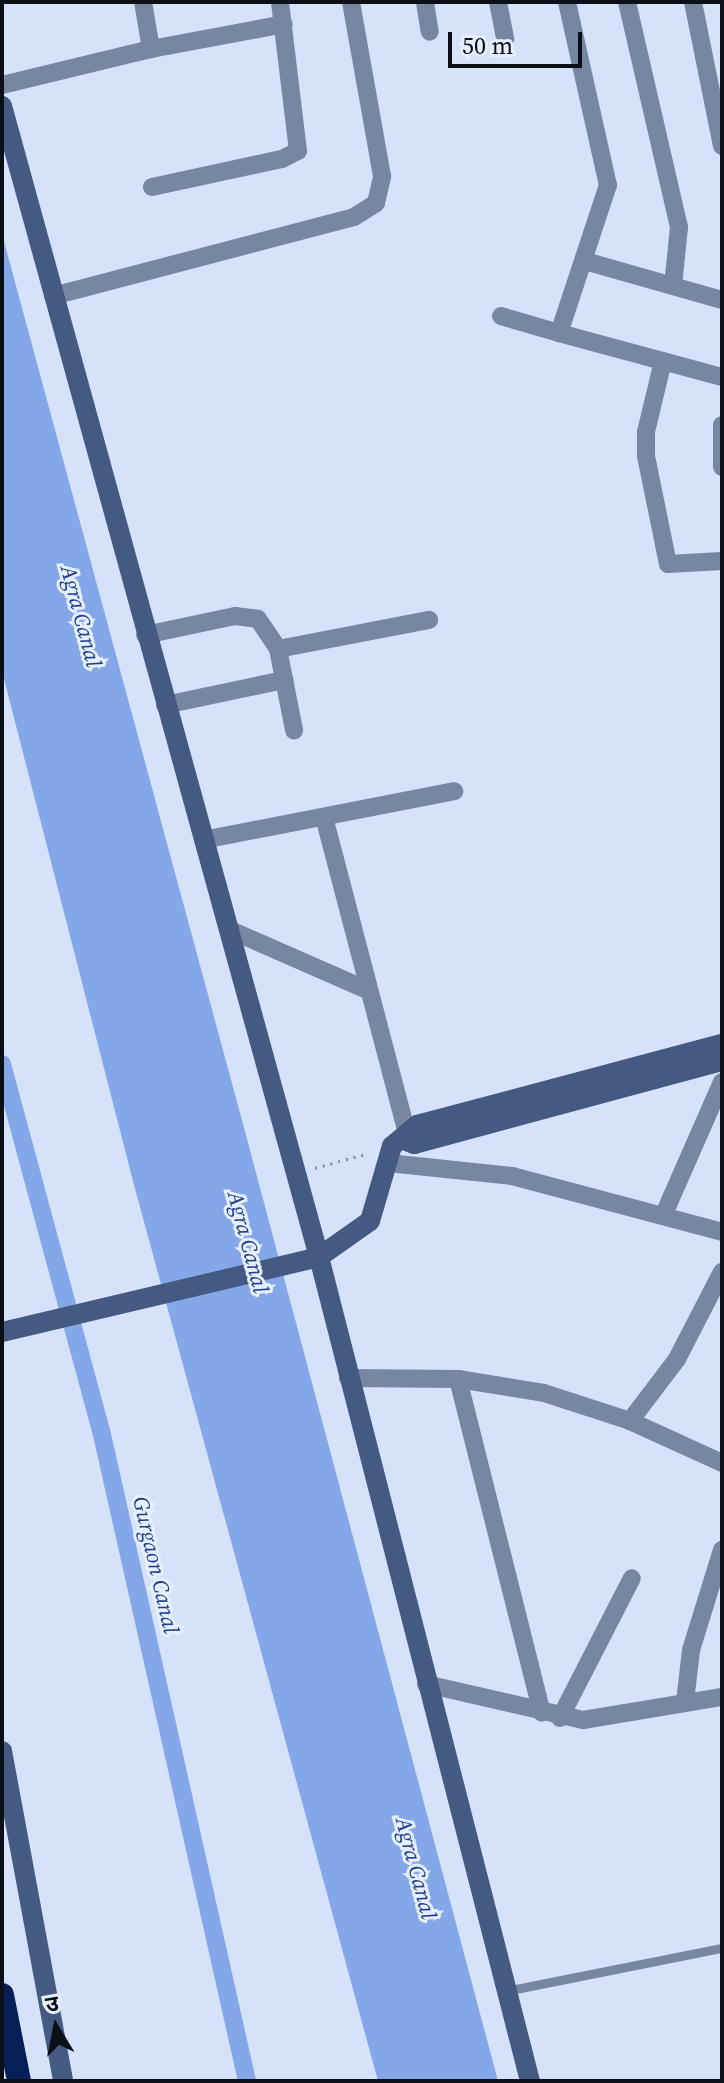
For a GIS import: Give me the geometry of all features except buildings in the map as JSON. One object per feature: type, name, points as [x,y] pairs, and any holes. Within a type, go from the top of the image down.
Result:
[{"type":"highway","points":[[2,1995],[19,2081]]},
{"type":"street","points":[[143,2],[151,49]]},
{"type":"street","points":[[152,187],[282,159],[298,151],[280,2]]},
{"type":"street","points":[[53,296],[354,217],[376,203],[382,176],[351,2]]},
{"type":"street","points":[[425,2],[430,32]]},
{"type":"street","points":[[498,2],[505,39]]},
{"type":"street","points":[[559,333],[608,185],[567,2]]},
{"type":"street","points":[[627,2],[679,227],[673,286]]},
{"type":"street","points":[[693,2],[722,146]]},
{"type":"street","points":[[2,85],[151,49],[284,24]]},
{"type":"street","points":[[2,106],[145,635],[319,1257],[530,2081]]},
{"type":"street","points":[[585,261],[722,300]]},
{"type":"street","points":[[501,316],[722,377]]},
{"type":"street","points":[[663,361],[646,432],[646,456],[668,564],[722,561]]},
{"type":"street","points":[[722,425],[722,467]]},
{"type":"street","points":[[145,635],[248,615],[268,628],[278,649],[294,730]]},
{"type":"street","points":[[278,649],[429,620]]},
{"type":"street","points":[[165,705],[284,680]]},
{"type":"street","points":[[203,840],[454,791]]},
{"type":"street","points":[[324,817],[367,990],[397,1145]]},
{"type":"street","points":[[228,929],[367,990]]},
{"type":"street","points":[[2,1332],[166,1296],[319,1257],[370,1221],[397,1145],[417,1125],[722,1044]]},
{"type":"street","points":[[397,1145],[414,1144],[722,1061]]},
{"type":"street","points":[[664,1214],[722,1082]]},
{"type":"street","points":[[397,1145],[722,1232]]},
{"type":"street","points":[[630,1421],[672,1366],[722,1272]]},
{"type":"street","points":[[348,1378],[458,1379],[544,1393],[630,1421],[722,1463]]},
{"type":"street","points":[[458,1379],[551,1716]]},
{"type":"street","points":[[685,1702],[691,1650],[722,1550]]},
{"type":"street","points":[[551,1716],[632,1578]]},
{"type":"street","points":[[426,1684],[551,1716],[606,1717],[722,1697]]},
{"type":"street","points":[[2,1751],[63,2081]]},
{"type":"lane","points":[[506,1991],[722,1948]]},
{"type":"path","points":[[296,1174],[397,1145]]},
{"type":"water","name":"Agra Canal","points":[[2,234],[498,2081],[378,2081],[134,1185],[2,671]]},
{"type":"waterway","name":"Gurgaon Canal","points":[[2,1064],[101,1430],[247,2081]]}]
